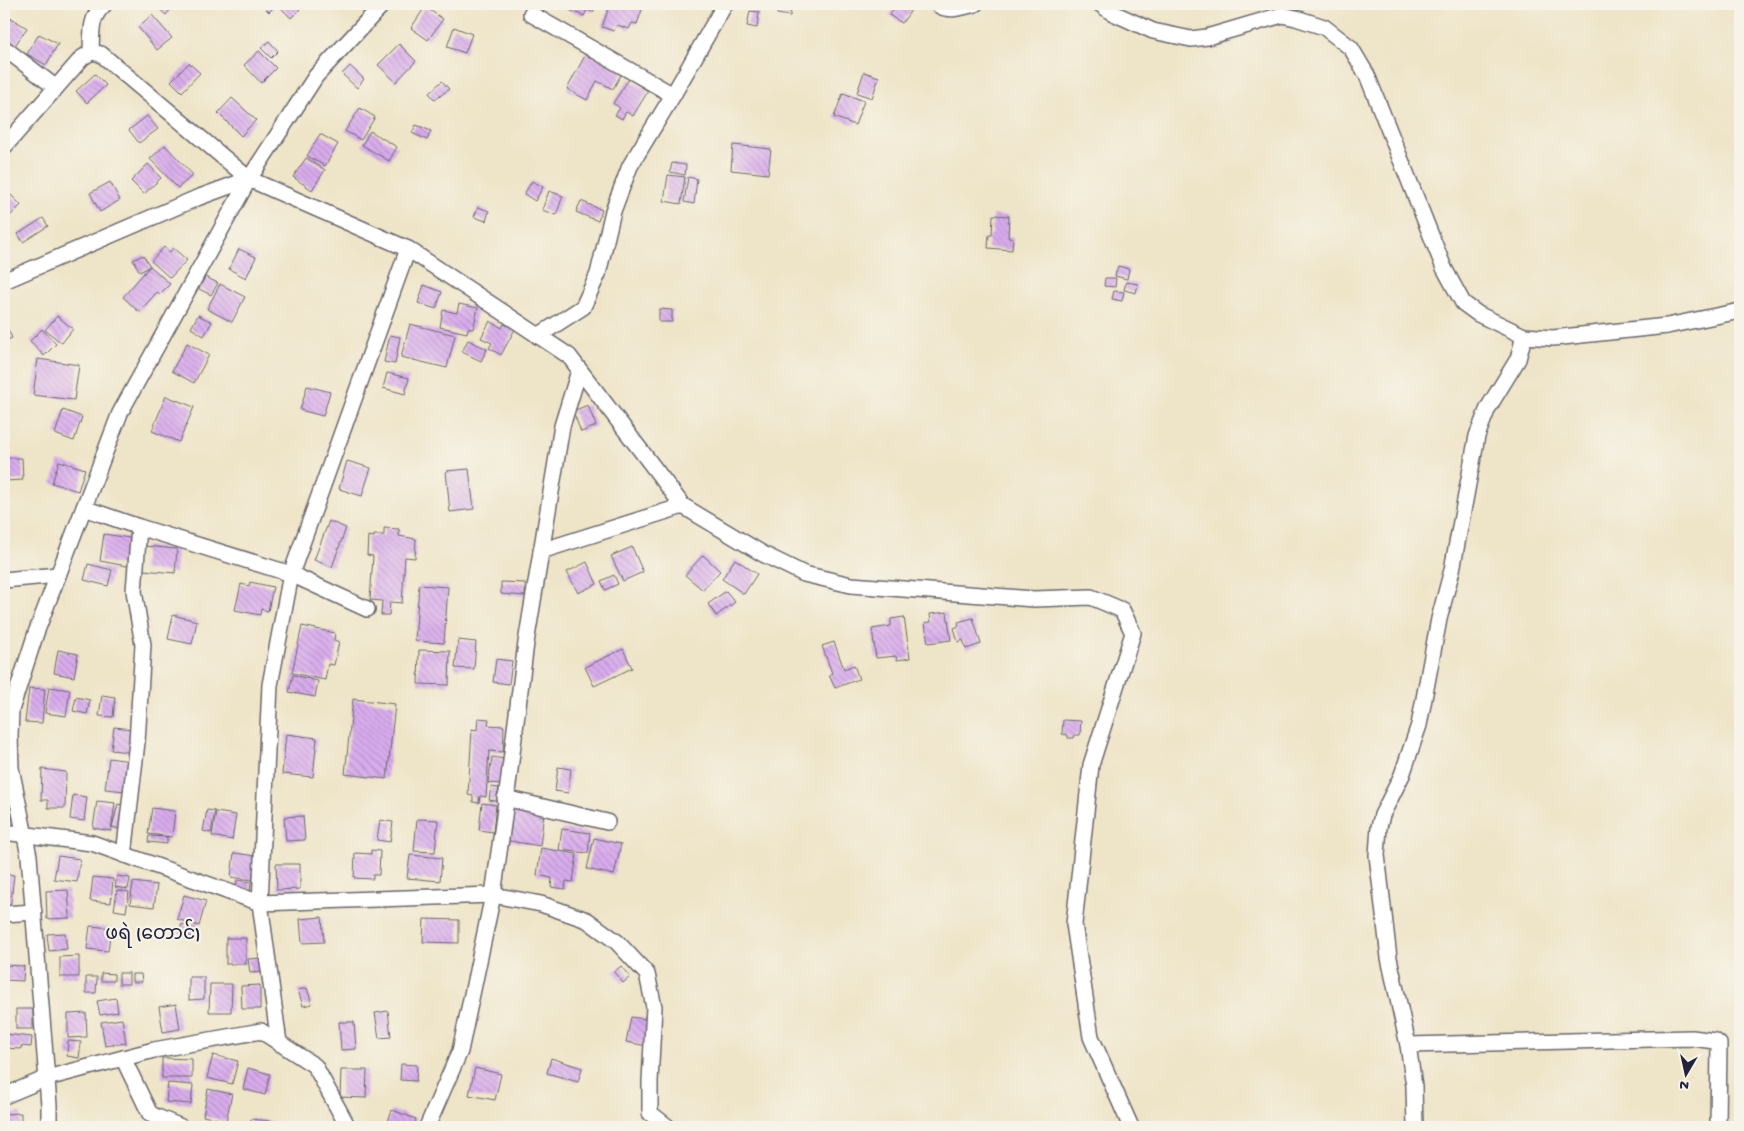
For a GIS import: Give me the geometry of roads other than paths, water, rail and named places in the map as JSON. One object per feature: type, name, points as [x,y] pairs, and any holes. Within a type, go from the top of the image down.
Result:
[{"type":"street","points":[[91,52],[92,22],[100,8],[105,4]]},
{"type":"street","points":[[49,1127],[29,856],[11,768],[11,710],[36,633],[120,413],[249,179],[316,76],[383,4]]},
{"type":"street","points":[[538,336],[583,307],[598,274],[613,211],[630,166],[673,95],[724,4]]},
{"type":"street","points":[[937,4],[941,7],[955,10],[975,4]]},
{"type":"street","points":[[1100,4],[1111,12],[1152,31],[1191,39],[1207,37],[1282,15],[1324,28],[1351,48],[1367,75],[1444,268],[1463,302],[1478,314],[1524,336],[1553,338],[1666,326],[1740,312]]},
{"type":"street","points":[[531,14],[673,95]]},
{"type":"street","points":[[4,48],[55,87]]},
{"type":"street","points":[[5,143],[82,58],[91,52],[101,54],[249,179],[408,249],[569,356],[683,506],[763,554],[804,574],[851,585],[1034,599],[1091,597],[1122,610],[1133,632],[1092,765],[1074,924],[1091,1037],[1131,1127]]},
{"type":"street","points":[[4,281],[197,198],[249,179]]},
{"type":"street","points":[[279,1043],[260,904],[270,685],[290,574],[408,249]]},
{"type":"street","points":[[1415,1127],[1414,1086],[1408,1045],[1389,958],[1377,855],[1379,827],[1382,815],[1402,774],[1419,725],[1439,619],[1452,570],[1477,436],[1488,408],[1518,359],[1524,336]]},
{"type":"street","points":[[427,1127],[460,1051],[492,895],[526,643],[541,551],[562,426],[579,371]]},
{"type":"street","points":[[541,551],[683,506]]},
{"type":"street","points":[[84,508],[290,574],[367,609]]},
{"type":"street","points":[[124,855],[137,742],[143,645],[134,592],[139,527]]},
{"type":"street","points":[[4,580],[58,575]]},
{"type":"street","points":[[506,798],[607,822]]},
{"type":"street","points":[[4,832],[92,843],[260,904],[492,895],[540,904],[587,920],[616,942],[647,974],[654,1007],[650,1113],[668,1127]]},
{"type":"street","points":[[4,914],[34,912]]},
{"type":"street","points":[[4,1096],[46,1078],[154,1050],[260,1031],[314,1066],[348,1127]]},
{"type":"street","points":[[1408,1045],[1692,1038],[1715,1041],[1719,1044],[1718,1127]]},
{"type":"street","points":[[123,1058],[150,1114],[181,1127]]},
{"type":"district","name":"ဖရဲ (တောင်)","points":[[153,932]]}]
